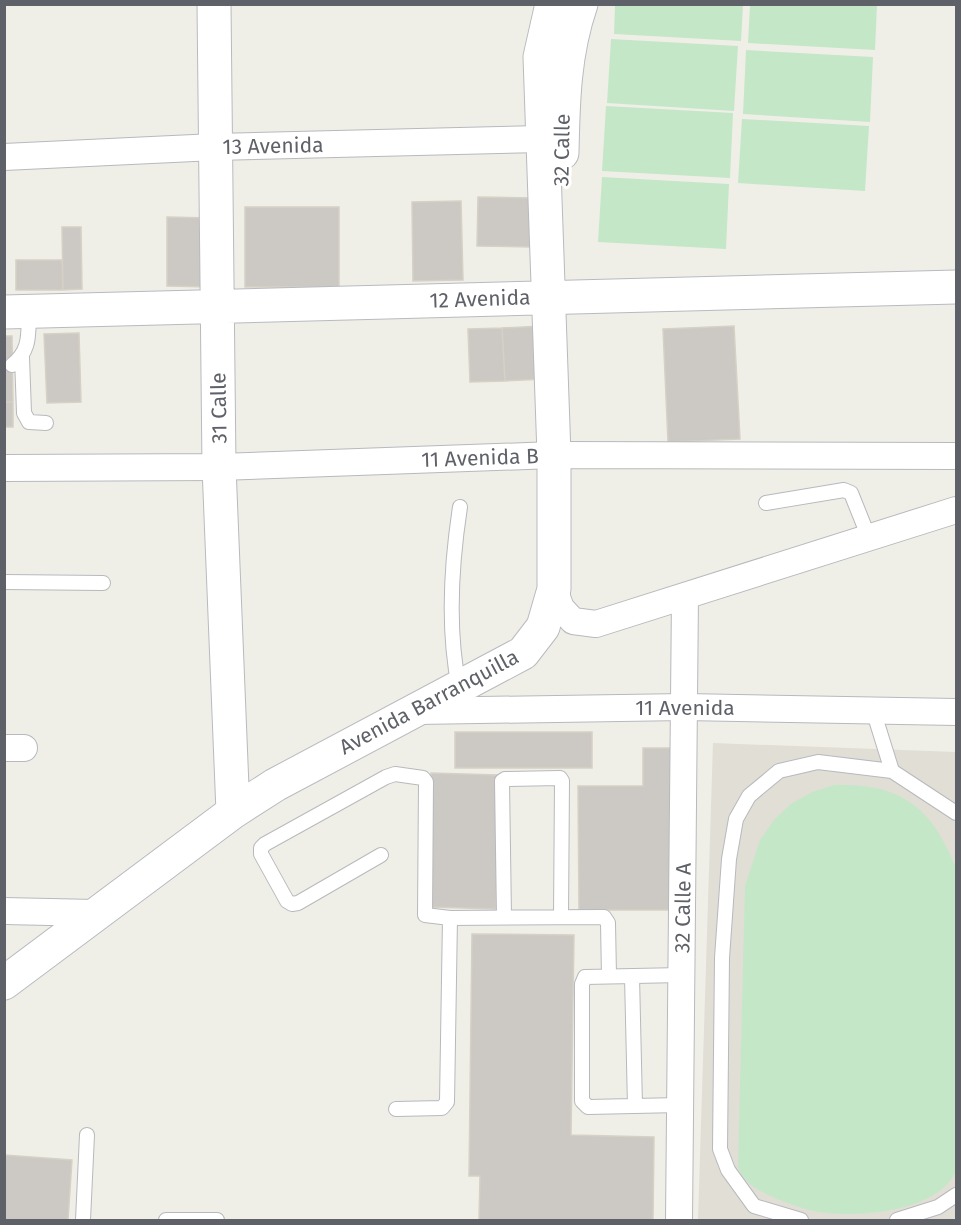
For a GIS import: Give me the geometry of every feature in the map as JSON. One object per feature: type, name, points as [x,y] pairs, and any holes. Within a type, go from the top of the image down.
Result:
[{"type":"main road","name":"31 Calle","points":[[214,4],[219,467],[233,812]]},
{"type":"main road","name":"32 Calle","points":[[552,4],[540,57],[541,139],[554,455],[554,589]]},
{"type":"main road","name":"32 Calle","points":[[549,298],[562,192],[563,95],[570,39],[581,4]]},
{"type":"main road","name":"12 Avenida","points":[[17,312],[957,287]]},
{"type":"main road","name":"Avenida Barranquilla","points":[[4,983],[96,912],[233,812],[275,785],[523,653],[543,627],[554,589]]},
{"type":"street","name":"13 Avenida","points":[[4,157],[215,147],[541,139]]},
{"type":"street","name":"11 Avenida B","points":[[4,468],[219,467],[554,455],[957,456]]},
{"type":"street","points":[[554,589],[561,608],[573,621],[596,624],[957,510]]},
{"type":"street","name":"32 Calle A","points":[[679,1221],[685,596]]},
{"type":"street","name":"11 Avenida","points":[[414,711],[685,707],[957,712]]},
{"type":"street","points":[[4,911],[96,912]]},
{"type":"lane","points":[[17,312],[28,340],[17,361],[24,413],[29,422],[46,423]]},
{"type":"lane","points":[[766,503],[844,490],[851,493],[869,538]]},
{"type":"lane","points":[[459,687],[454,664],[451,584],[460,507]]},
{"type":"lane","points":[[4,582],[103,583]]},
{"type":"lane","points":[[873,710],[892,771]]},
{"type":"lane","points":[[801,1221],[754,1206],[728,1170],[720,1149],[722,957],[729,859],[736,819],[749,796],[779,771],[818,762],[892,771],[957,813]]},
{"type":"lane","points":[[381,855],[298,903],[292,904],[287,901],[261,854],[261,848],[265,843],[386,777],[395,774],[423,778],[426,782],[425,915],[450,918],[604,917],[608,923],[609,976]]},
{"type":"lane","points":[[504,917],[502,781],[505,779],[560,778],[562,781],[561,917]]},
{"type":"lane","points":[[396,1109],[441,1108],[447,1102],[450,918]]},
{"type":"lane","points":[[680,1105],[588,1107],[582,1101],[582,984],[585,977],[682,975]]},
{"type":"lane","points":[[632,976],[635,1106]]},
{"type":"lane","points":[[83,1221],[87,1135]]},
{"type":"lane","points":[[897,1221],[938,1208],[957,1195]]},
{"type":"lane","points":[[166,1221],[217,1221]]},
{"type":"shaded area","points":[[713,743],[956,752],[956,1220],[698,1220]]},
{"type":"green space","points":[[615,5],[743,5],[741,41],[614,34]]},
{"type":"green space","points":[[750,5],[877,5],[875,50],[748,43]]},
{"type":"green space","points":[[611,39],[738,46],[734,111],[607,103]]},
{"type":"green space","points":[[746,50],[873,57],[870,122],[743,114]]},
{"type":"green space","points":[[606,106],[733,113],[730,178],[602,171]]},
{"type":"green space","points":[[742,119],[869,126],[865,191],[738,183]]},
{"type":"green space","points":[[602,177],[729,184],[726,249],[598,242]]},
{"type":"green space","points":[[835,785],[879,789],[912,803],[936,829],[956,868],[956,1171],[947,1185],[932,1196],[915,1204],[854,1214],[819,1212],[780,1200],[753,1186],[744,1178],[738,1167],[745,886],[760,840],[774,820],[791,804],[812,792]]},
{"type":"building","points":[[478,197],[531,198],[530,247],[477,246]]},
{"type":"building","points":[[461,201],[463,280],[413,281],[412,202]]},
{"type":"building","points":[[245,207],[339,207],[339,287],[245,287]]},
{"type":"building","points":[[167,217],[210,218],[210,287],[167,286]]},
{"type":"building","points":[[62,227],[81,227],[82,289],[63,290]]},
{"type":"building","points":[[16,260],[62,260],[63,290],[16,290]]},
{"type":"building","points":[[543,326],[544,379],[505,381],[502,328]]},
{"type":"building","points":[[734,326],[740,439],[668,442],[663,329]]},
{"type":"building","points":[[502,328],[505,381],[470,382],[468,329]]},
{"type":"building","points":[[79,333],[81,402],[47,403],[44,334]]},
{"type":"building","points":[[4,336],[12,336],[13,402],[4,402]]},
{"type":"building","points":[[4,402],[13,402],[13,427],[4,427]]},
{"type":"building","points":[[455,732],[592,732],[592,768],[455,768]]},
{"type":"building","points":[[643,748],[675,748],[676,910],[579,910],[578,786],[643,786]]},
{"type":"building","points":[[431,773],[498,775],[496,909],[429,907]]},
{"type":"building","points":[[472,934],[574,935],[571,1135],[654,1137],[653,1220],[479,1220],[480,1176],[469,1176]]},
{"type":"building","points":[[4,1155],[72,1160],[68,1220],[4,1220]]}]
